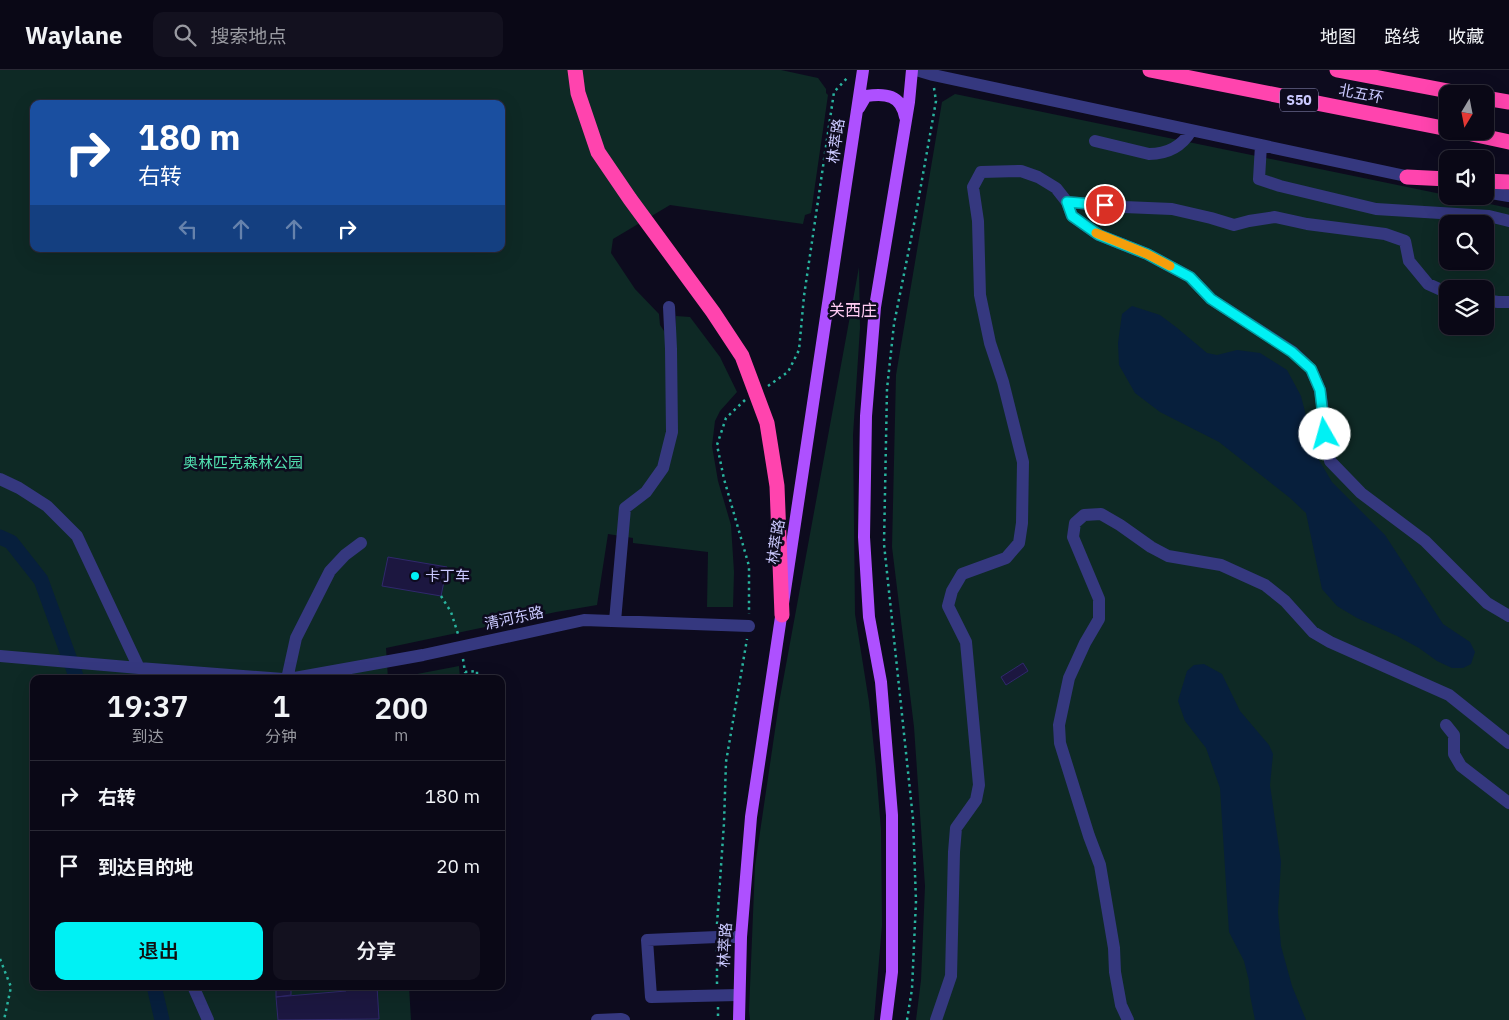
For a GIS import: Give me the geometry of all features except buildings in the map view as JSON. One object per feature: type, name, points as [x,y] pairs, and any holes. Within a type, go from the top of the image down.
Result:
[{"type":"highway","points":[[575,70],[578,93],[598,152],[713,312],[742,356],[767,423],[777,486],[782,615]]},
{"type":"highway","name":"北五环","points":[[1150,70],[1439,127]]},
{"type":"highway","name":"北五环","points":[[1337,70],[1439,89]]},
{"type":"highway","points":[[1494,100],[1509,102]]},
{"type":"highway","points":[[1494,139],[1509,142]]},
{"type":"highway","points":[[1407,177],[1439,179]]},
{"type":"highway","points":[[1494,181],[1509,182]]},
{"type":"main road","name":"林萃路","points":[[739,1020],[740,937],[751,817],[863,70]]},
{"type":"main road","points":[[886,1020],[892,972],[892,816],[881,682],[869,617],[864,537],[866,416],[875,307],[906,122],[912,70]]},
{"type":"main road","points":[[856,113],[860,103],[866,96],[883,95],[900,102],[906,122]]},
{"type":"street","points":[[916,70],[1439,183]]},
{"type":"street","points":[[1095,141],[1157,154],[1165,153],[1178,146],[1191,130]]},
{"type":"street","points":[[1261,145],[1259,178],[1280,186],[1376,209],[1489,216],[1509,221]]},
{"type":"street","points":[[936,1020],[951,976],[956,828],[976,800],[979,785],[966,642],[948,606],[952,591],[962,574],[1006,558],[1019,543],[1022,523],[1023,462],[1003,382],[990,343],[980,295],[978,222],[973,188],[981,172],[1021,171],[1038,177],[1056,188],[1067,202],[1072,216],[1099,235],[1147,254],[1190,277],[1211,299],[1292,352],[1311,369],[1320,390],[1330,461],[1361,493],[1425,542],[1488,603],[1509,616]]},
{"type":"street","points":[[1494,194],[1509,196]]},
{"type":"street","points":[[1067,202],[1172,209],[1234,225],[1275,217],[1306,224],[1385,234],[1405,240],[1409,261],[1428,284],[1439,289]]},
{"type":"street","points":[[1494,301],[1509,302]]},
{"type":"street","points":[[615,621],[625,508],[646,492],[663,468],[672,432],[672,349],[669,307]]},
{"type":"street","points":[[0,479],[19,488],[47,506],[77,536],[139,674]]},
{"type":"street","points":[[1128,1020],[1121,1005],[1115,972],[1114,948],[1100,865],[1060,743],[1059,725],[1069,678],[1085,643],[1099,619],[1099,599],[1073,536],[1075,523],[1084,516],[1101,514],[1168,556],[1221,566],[1265,586],[1285,602],[1313,632],[1330,642],[1449,695],[1509,743]]},
{"type":"street","points":[[289,675],[296,638],[330,571],[345,555],[361,543]]},
{"type":"street","name":"清河东路","points":[[310,675],[423,655],[584,620],[749,626]]},
{"type":"street","points":[[0,656],[139,674],[168,675]]},
{"type":"street","points":[[1446,725],[1454,735],[1454,754],[1461,766],[1509,803]]},
{"type":"street","points":[[738,995],[651,998],[648,940],[717,936],[740,937]]},
{"type":"street","points":[[195,990],[208,1020]]},
{"type":"street","points":[[598,1020],[624,1020]]},
{"type":"path","points":[[761,390],[788,372],[799,350],[804,296],[834,92],[854,70]]},
{"type":"path","points":[[907,1020],[912,989],[916,901],[914,837],[884,544],[887,389],[894,324],[936,100],[933,75]]},
{"type":"path","points":[[718,1020],[717,936],[726,762],[749,626],[749,566],[724,479],[717,445],[726,418],[747,398]]},
{"type":"path","points":[[442,596],[451,612],[462,646],[465,672],[477,671],[477,675]]},
{"type":"path","points":[[0,959],[12,987],[4,1020]]},
{"type":"green space","name":"奥林匹克森林公园","points":[[0,70],[781,70],[818,78],[826,89],[828,95],[811,213],[805,215],[803,224],[670,205],[613,239],[611,253],[635,289],[659,314],[660,325],[676,349],[676,316],[690,317],[720,357],[737,392],[720,411],[715,421],[712,446],[718,481],[731,525],[734,572],[733,607],[707,607],[708,552],[633,543],[633,538],[608,534],[597,605],[386,648],[388,675],[30,675],[30,990],[409,990],[411,1020],[0,1020]]},
{"type":"green space","points":[[955,94],[1439,194],[1439,205],[1494,205],[1509,208],[1509,1020],[916,1020],[921,980],[925,886],[914,727],[892,547],[896,375],[942,102]]},
{"type":"green space","points":[[859,267],[860,328],[853,435],[855,614],[869,702],[881,830],[882,925],[874,1020],[750,1020],[755,866],[779,703]]},
{"type":"green space","points":[[459,666],[460,675],[412,675]]},
{"type":"water","points":[[1132,306],[1160,315],[1207,353],[1217,355],[1237,350],[1260,353],[1287,370],[1301,396],[1316,455],[1332,482],[1385,535],[1443,624],[1470,642],[1475,652],[1471,664],[1463,668],[1452,668],[1397,636],[1357,618],[1337,606],[1322,589],[1306,513],[1290,498],[1219,442],[1160,412],[1135,393],[1119,365],[1118,343],[1122,314]]},
{"type":"water","points":[[1204,664],[1222,674],[1240,711],[1269,745],[1273,754],[1270,785],[1281,862],[1278,912],[1281,946],[1292,986],[1306,1020],[1255,1020],[1244,961],[1229,932],[1220,788],[1206,748],[1185,721],[1178,701],[1187,671],[1194,665]]},
{"type":"waterway","points":[[0,537],[11,542],[41,580],[76,675]]},
{"type":"waterway","points":[[155,990],[162,1020]]},
{"type":"slow traffic","points":[[1096,233],[1147,254],[1170,266]]},
{"type":"place","name":"卡丁车","points":[[415,576]]},
{"type":"district","name":"关西庄","points":[[853,310]]},
{"type":"route","points":[[1105,205],[1067,202],[1072,216],[1099,235],[1147,254],[1190,277],[1211,299],[1292,352],[1311,369],[1320,390],[1325,434]]}]
